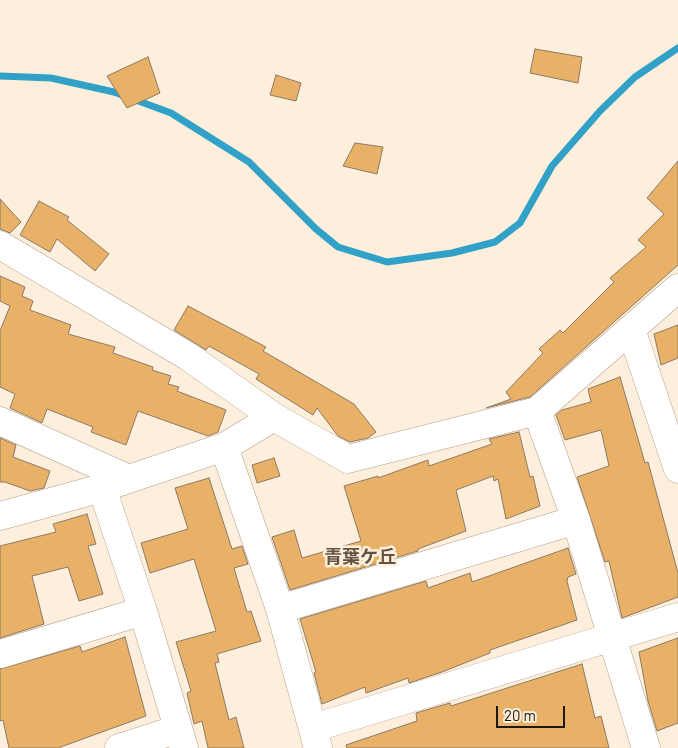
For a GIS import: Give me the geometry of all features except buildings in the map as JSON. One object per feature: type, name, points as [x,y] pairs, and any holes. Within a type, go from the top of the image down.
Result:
[{"type":"street","points":[[0,245],[189,357],[274,417],[348,459],[537,411],[678,288]]},
{"type":"street","points":[[631,329],[678,469]]},
{"type":"street","points":[[537,411],[576,520],[610,637],[646,748]]},
{"type":"street","points":[[0,516],[102,488],[224,447],[274,417]]},
{"type":"street","points":[[0,421],[128,479]]},
{"type":"street","points":[[224,447],[280,610],[315,738],[610,637],[678,617]]},
{"type":"street","points":[[102,488],[143,611],[181,739],[119,748]]},
{"type":"street","points":[[280,610],[576,520]]},
{"type":"street","points":[[0,654],[143,611]]},
{"type":"waterway","points":[[0,76],[51,78],[114,92],[171,113],[249,162],[316,229],[338,247],[387,262],[452,253],[495,242],[520,223],[552,166],[600,111],[635,77],[678,48]]},
{"type":"district","name":"青葉ケ丘","points":[[360,557]]}]
